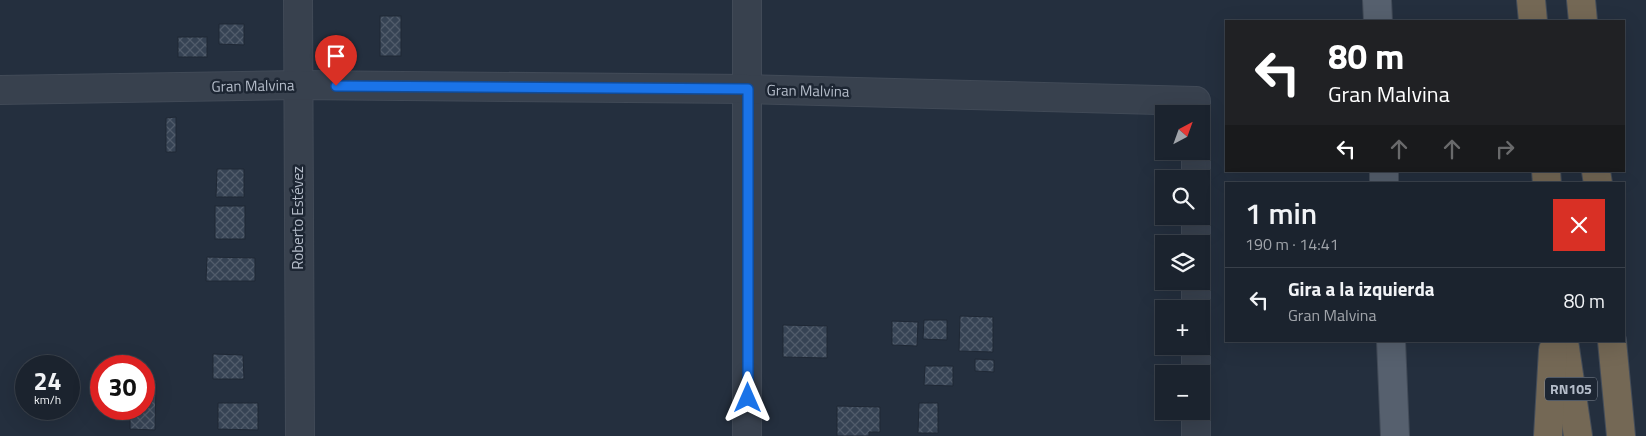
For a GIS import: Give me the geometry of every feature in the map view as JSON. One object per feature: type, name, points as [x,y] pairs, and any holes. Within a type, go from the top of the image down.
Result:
[{"type":"highway","points":[[1531,0],[1533,20]]},
{"type":"highway","points":[[1581,0],[1583,20]]},
{"type":"highway","points":[[1548,436],[1554,342]]},
{"type":"highway","name":"RN105","points":[[1564,342],[1578,436]]},
{"type":"highway","name":"RN105","points":[[1612,342],[1620,436]]},
{"type":"main road","points":[[1377,0],[1378,20]]},
{"type":"main road","points":[[1391,342],[1395,436]]},
{"type":"street","name":"Roberto Estévez","points":[[298,0],[300,436]]},
{"type":"street","points":[[747,0],[748,436]]},
{"type":"street","name":"Gran Malvina","points":[[0,90],[297,85],[748,89],[1155,105]]},
{"type":"street","points":[[1196,420],[1196,436]]},
{"type":"building","points":[[380,16],[401,16],[401,56],[380,56]]},
{"type":"building","points":[[219,24],[244,24],[244,45],[219,44]]},
{"type":"building","points":[[178,37],[207,37],[207,57],[178,57]]},
{"type":"building","points":[[176,117],[176,152],[166,152],[166,118]]},
{"type":"building","points":[[217,169],[244,169],[244,197],[216,197]]},
{"type":"building","points":[[215,206],[245,206],[245,239],[215,239]]},
{"type":"building","points":[[207,257],[255,258],[255,281],[206,281]]},
{"type":"building","points":[[960,316],[993,317],[993,352],[959,351]]},
{"type":"building","points":[[924,320],[947,320],[947,340],[923,339]]},
{"type":"building","points":[[892,321],[918,322],[917,346],[892,345]]},
{"type":"building","points":[[783,325],[827,326],[827,358],[783,357]]},
{"type":"building","points":[[213,354],[243,355],[244,379],[213,379]]},
{"type":"building","points":[[975,359],[994,360],[994,372],[975,371]]},
{"type":"building","points":[[925,366],[953,366],[953,386],[924,385]]},
{"type":"building","points":[[156,383],[155,430],[130,429],[130,420],[155,420]]},
{"type":"building","points":[[218,403],[258,403],[258,430],[218,429]]},
{"type":"building","points":[[919,403],[938,403],[938,433],[918,433]]},
{"type":"building","points":[[837,406],[880,407],[880,432],[869,432],[869,436],[837,436]]},
{"type":"route","points":[[336,86],[748,89],[748,398]]}]
